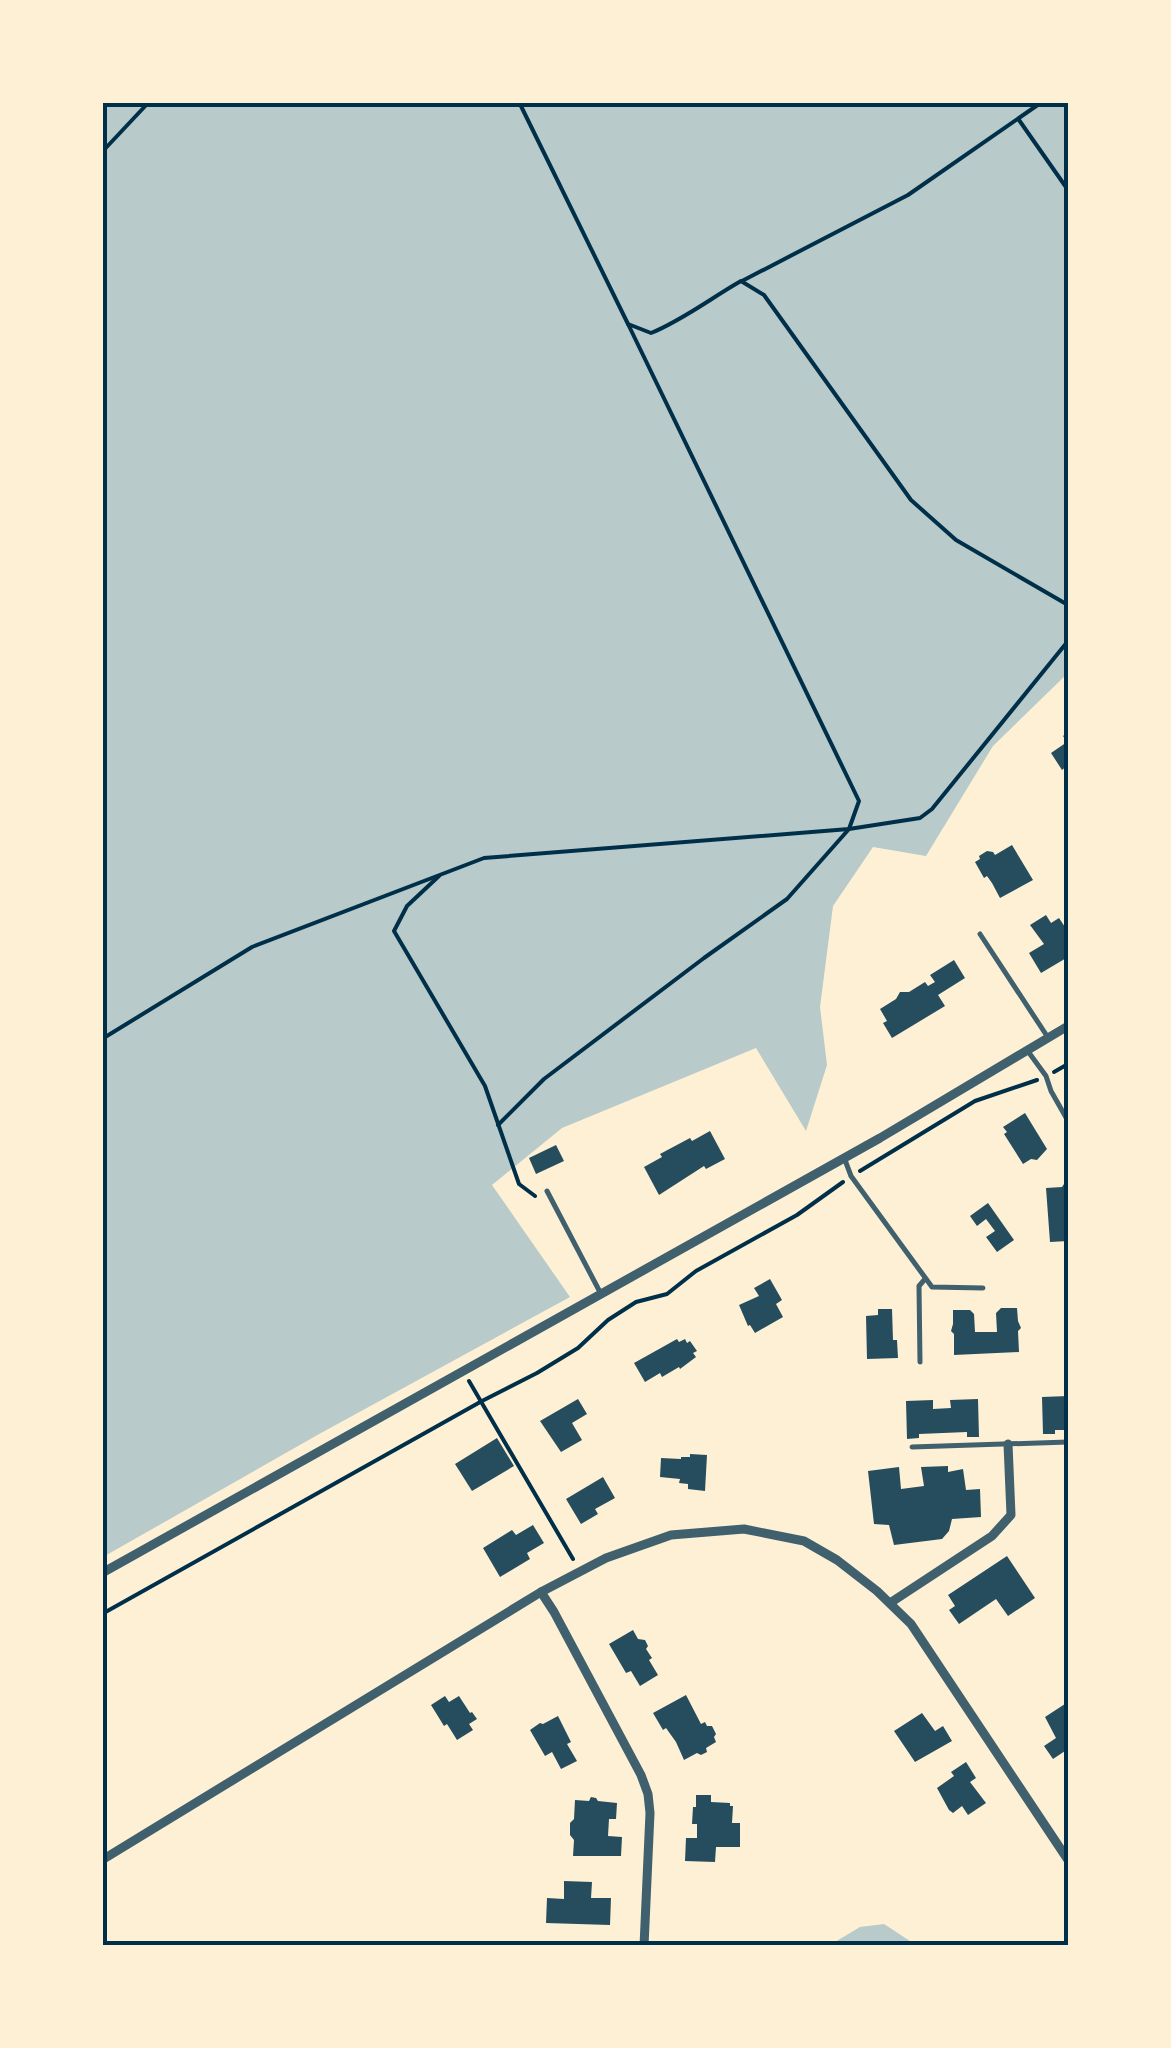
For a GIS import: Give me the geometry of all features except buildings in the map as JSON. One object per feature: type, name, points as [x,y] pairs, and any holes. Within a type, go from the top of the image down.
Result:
[{"type":"street","points":[[102,1572],[897,1128],[1068,1026]]},
{"type":"street","points":[[890,1603],[992,1536],[1012,1515],[1008,1444]]},
{"type":"street","points":[[102,1860],[540,1592],[606,1558],[671,1535],[744,1529],[804,1541],[837,1560],[911,1624],[1067,1854]]},
{"type":"street","points":[[540,1592],[648,1794],[644,1946]]},
{"type":"lane","points":[[980,934],[1048,1038]]},
{"type":"lane","points":[[1027,1050],[1046,1076],[1068,1121]]},
{"type":"lane","points":[[844,1157],[851,1176],[932,1287],[983,1288]]},
{"type":"lane","points":[[546,1191],[601,1294]]},
{"type":"lane","points":[[920,1362],[919,1286],[924,1279]]},
{"type":"lane","points":[[912,1448],[1068,1442]]},
{"type":"path","points":[[102,152],[149,102]]},
{"type":"path","points":[[498,1126],[544,1080],[787,899],[849,830],[859,802],[518,102]]},
{"type":"path","points":[[628,324],[651,333],[675,324],[713,297],[908,195],[1042,102]]},
{"type":"path","points":[[1018,119],[1068,190]]},
{"type":"path","points":[[742,281],[764,295],[911,500],[956,540],[1068,605]]},
{"type":"path","points":[[102,1039],[252,947],[484,858],[849,830],[920,818],[932,809],[1068,641]]},
{"type":"path","points":[[442,873],[408,906],[394,932],[485,1086],[519,1184],[558,1212]]},
{"type":"path","points":[[102,1614],[537,1373],[578,1348],[608,1320],[636,1302],[667,1294],[696,1271],[797,1215],[851,1176],[975,1102],[1068,1064]]},
{"type":"path","points":[[462,1372],[580,1572]]},
{"type":"shaded area","points":[[103,103],[1068,103],[1068,673],[993,746],[926,856],[873,847],[833,906],[820,1007],[827,1065],[806,1131],[756,1048],[562,1128],[492,1185],[570,1297],[103,1557]]},
{"type":"shaded area","points":[[884,1924],[916,1945],[830,1945],[860,1927]]}]
